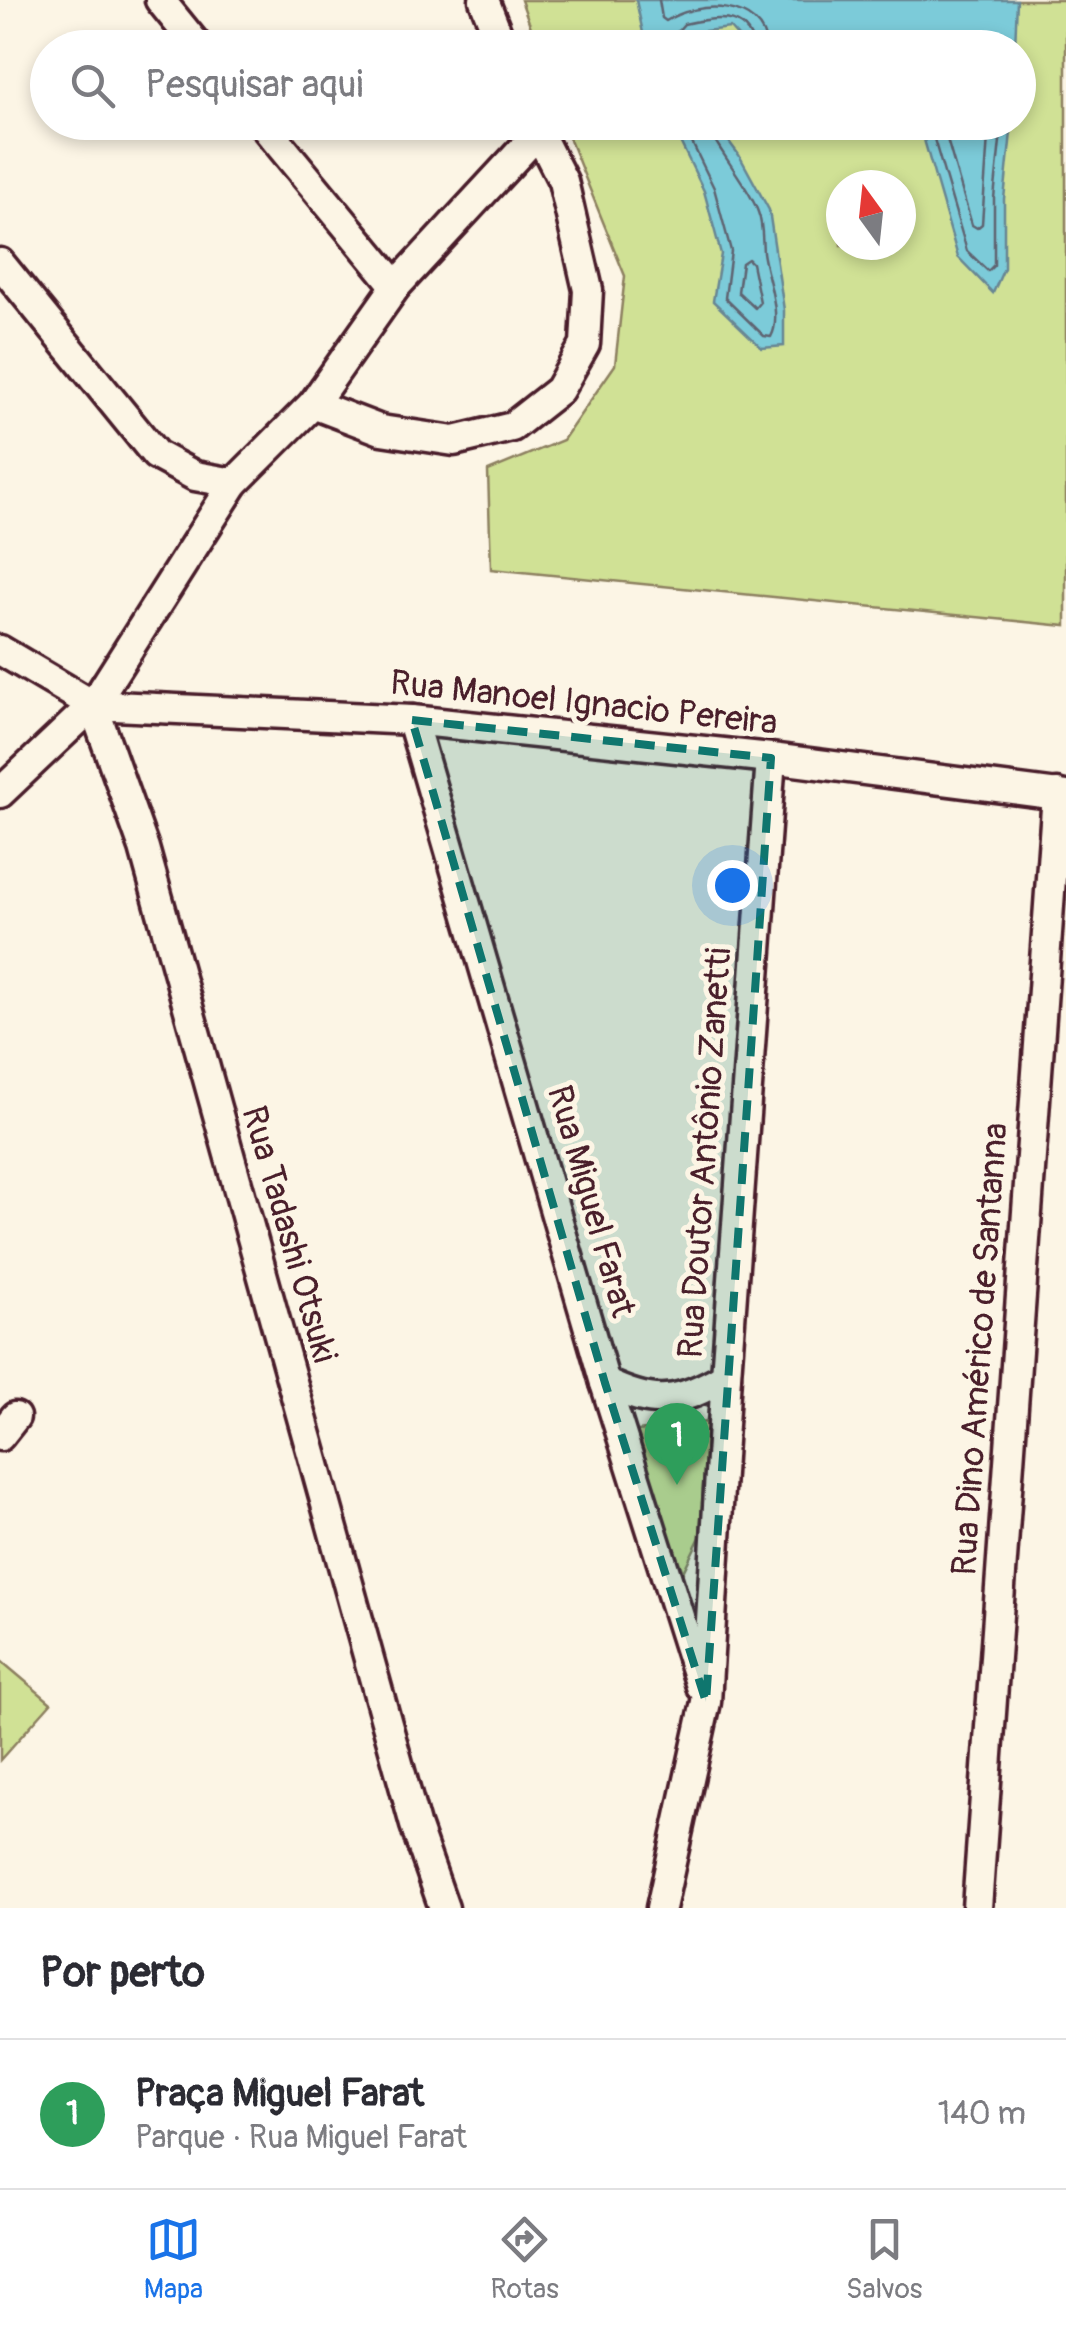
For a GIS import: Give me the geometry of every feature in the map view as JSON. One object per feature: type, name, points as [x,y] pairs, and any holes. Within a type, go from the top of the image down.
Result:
[{"type":"street","points":[[160,0],[184,30]]},
{"type":"street","points":[[484,0],[496,30]]},
{"type":"street","points":[[276,140],[396,286]]},
{"type":"street","points":[[0,793],[93,705],[234,483],[313,404],[396,286],[525,140]]},
{"type":"street","points":[[313,404],[381,430],[454,441],[512,427],[559,390],[585,344],[588,290],[563,181],[542,140]]},
{"type":"street","points":[[0,263],[156,456],[195,476],[234,483]]},
{"type":"street","points":[[0,650],[93,705]]},
{"type":"street","name":"Rua Manoel Ignacio Pereira","points":[[93,705],[412,720],[771,758],[1061,795]]},
{"type":"street","name":"Rua Tadashi Otsuki","points":[[93,705],[144,848],[415,1825],[444,1908]]},
{"type":"street","name":"Rua Miguel Farat","points":[[412,720],[605,1383],[706,1702]]},
{"type":"street","name":"Rua Doutor Antônio Zanetti","points":[[661,1908],[706,1702],[771,758]]},
{"type":"street","name":"Rua Dino Américo de Santanna","points":[[976,1908],[1061,795]]},
{"type":"street","points":[[605,1383],[636,1398],[667,1399],[692,1396],[726,1376]]},
{"type":"highlighted area","points":[[412,720],[771,758],[706,1702],[605,1383]]},
{"type":"green space","points":[[521,0],[1066,0],[1066,626],[491,569],[488,471],[563,440],[615,365],[625,276],[570,140],[1036,140],[1036,30],[532,30]]},
{"type":"green space","points":[[707,1422],[700,1537],[683,1572],[630,1432]]},
{"type":"green space","points":[[0,1660],[51,1703],[0,1760]]},
{"type":"water","points":[[636,0],[1017,0],[1016,30],[642,30]]},
{"type":"water","points":[[679,140],[728,140],[769,210],[784,310],[784,346],[762,348],[713,301],[721,254],[704,191]]},
{"type":"water","points":[[924,140],[1010,140],[1004,199],[1004,268],[993,293],[958,257]]},
{"type":"place","name":"Praça Miguel Farat","points":[[677,1485]]}]
